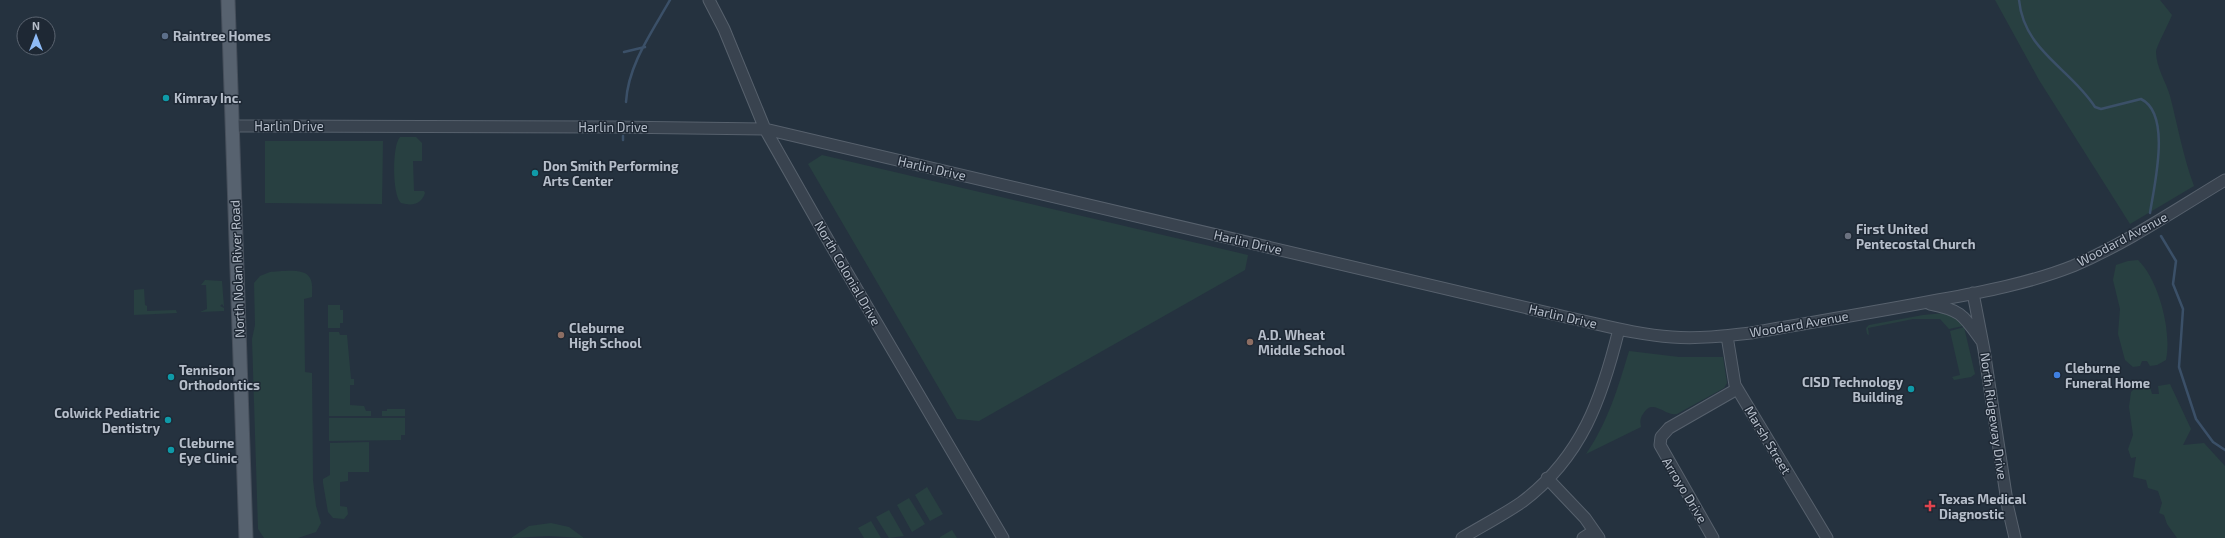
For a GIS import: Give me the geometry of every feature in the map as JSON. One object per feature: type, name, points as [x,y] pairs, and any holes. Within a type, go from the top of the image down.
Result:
[{"type":"main road","name":"North Nolan River Road","points":[[228,0],[246,538]]},
{"type":"street","name":"North Colonial Drive","points":[[709,0],[724,29],[765,129],[832,247],[1003,538]]},
{"type":"street","name":"Harlin Drive","points":[[232,126],[765,129],[1619,329]]},
{"type":"street","name":"Woodard Avenue","points":[[1619,329],[1671,337],[1727,336],[1973,294],[2041,277],[2096,255],[2139,233],[2225,180]]},
{"type":"street","name":"North Ridgeway Drive","points":[[1973,294],[1983,342],[2008,508],[2015,538]]},
{"type":"street","points":[[1924,303],[1950,308],[1958,312],[1964,316],[1983,342]]},
{"type":"street","points":[[1462,538],[1521,502],[1547,478],[1575,445],[1593,415],[1608,375],[1619,329]]},
{"type":"street","name":"Marsh Street","points":[[1727,336],[1732,374],[1737,389],[1826,538]]},
{"type":"street","name":"Arroyo Drive","points":[[1713,538],[1660,445],[1661,437],[1669,428],[1737,389]]},
{"type":"street","points":[[1547,478],[1585,518],[1597,535],[1583,538]]},
{"type":"green space","points":[[1995,0],[2160,0],[2172,15],[2160,40],[2156,52],[2156,58],[2170,96],[2194,186],[2130,224],[2039,80]]},
{"type":"green space","points":[[400,137],[416,137],[422,143],[422,161],[413,161],[414,191],[424,191],[425,193],[421,200],[416,204],[401,203],[396,191],[394,160],[397,142]]},
{"type":"green space","points":[[265,141],[383,141],[382,204],[265,203]]},
{"type":"green space","points":[[822,155],[1248,255],[1245,270],[979,421],[957,419],[808,164]]},
{"type":"green space","points":[[2138,260],[2152,280],[2158,293],[2165,321],[2167,348],[2166,360],[2157,365],[2150,366],[2147,361],[2142,361],[2140,366],[2133,367],[2125,360],[2118,334],[2120,309],[2113,280],[2116,265],[2128,261]]},
{"type":"green space","points":[[270,272],[303,272],[310,278],[312,285],[312,297],[304,299],[305,372],[312,373],[313,480],[316,506],[321,523],[316,532],[298,538],[264,538],[258,529],[252,339],[255,325],[254,283],[260,276]]},
{"type":"green space","points":[[205,280],[222,281],[224,307],[222,304],[220,306],[224,308],[224,311],[200,312],[207,309],[206,285],[201,285]]},
{"type":"green space","points":[[144,289],[147,311],[176,310],[177,313],[134,315],[134,290]]},
{"type":"green space","points":[[328,305],[340,305],[340,310],[343,310],[343,323],[340,323],[340,328],[328,328]]},
{"type":"green space","points":[[1945,313],[1961,320],[1963,326],[1949,329],[1940,319],[1913,319],[1868,328],[1869,335],[1867,334],[1866,328],[1869,325],[1923,315]]},
{"type":"green space","points":[[1964,327],[1975,374],[1971,377],[1954,380],[1952,377],[1960,375],[1950,331]]},
{"type":"green space","points":[[329,332],[339,332],[340,335],[347,335],[351,379],[354,379],[354,385],[350,385],[350,405],[364,406],[366,411],[371,411],[371,416],[329,416]]},
{"type":"green space","points":[[1629,351],[1679,357],[1723,357],[1727,383],[1724,388],[1677,414],[1668,413],[1655,407],[1647,409],[1641,417],[1641,427],[1586,454],[1594,442],[1606,417]]},
{"type":"green space","points":[[2142,381],[2149,383],[2152,394],[2159,394],[2158,386],[2170,384],[2191,429],[2183,445],[2204,443],[2225,466],[2225,538],[2177,538],[2167,524],[2164,515],[2159,513],[2162,503],[2158,491],[2148,488],[2146,480],[2133,477],[2136,457],[2131,458],[2128,449],[2133,435],[2129,407],[2131,392]]},
{"type":"green space","points":[[387,409],[405,409],[405,416],[382,416],[382,411],[387,411]]},
{"type":"green space","points":[[329,418],[405,418],[405,435],[401,435],[401,440],[329,441]]},
{"type":"green space","points":[[369,442],[369,472],[348,472],[348,481],[340,482],[340,506],[347,507],[348,514],[344,519],[333,518],[328,512],[323,483],[323,479],[330,475],[330,443]]},
{"type":"green space","points":[[927,487],[943,514],[930,521],[915,495]]},
{"type":"green space","points":[[909,498],[925,524],[912,532],[897,505]]},
{"type":"green space","points":[[889,510],[904,536],[889,538],[876,517]]},
{"type":"green space","points":[[871,521],[881,538],[864,538],[858,528]]},
{"type":"green space","points":[[551,523],[569,527],[584,538],[548,536],[511,538],[529,526]]},
{"type":"green space","points":[[952,530],[957,538],[940,538],[940,537]]},
{"type":"waterway","points":[[626,102],[631,75],[636,62],[670,0]]},
{"type":"waterway","points":[[2019,0],[2023,18],[2029,33],[2050,58],[2085,93],[2095,107],[2101,109],[2141,99],[2150,107],[2156,119],[2159,135],[2159,152],[2150,213]]},
{"type":"waterway","points":[[624,52],[645,47]]},
{"type":"waterway","points":[[2161,236],[2176,261],[2173,284],[2183,309],[2179,367],[2196,419],[2213,442],[2225,450]]},
{"type":"place","name":"Raintree Homes","points":[[165,36]]},
{"type":"place","name":"Kimray Inc.","points":[[166,98]]},
{"type":"place","name":"Don Smith Performing Arts Center","points":[[535,173]]},
{"type":"place","name":"First United Pentecostal Church","points":[[1848,236]]},
{"type":"place","name":"Cleburne High School","points":[[561,335]]},
{"type":"place","name":"A.D. Wheat Middle School","points":[[1250,342]]},
{"type":"place","name":"Cleburne Funeral Home","points":[[2057,375]]},
{"type":"place","name":"Tennison Orthodontics","points":[[171,377]]},
{"type":"place","name":"CISD Technology Building","points":[[1911,389]]},
{"type":"place","name":"Colwick Pediatric Dentistry","points":[[168,420]]},
{"type":"place","name":"Cleburne Eye Clinic","points":[[171,450]]},
{"type":"place","name":"Texas Medical Diagnostic","points":[[1930,506]]}]
